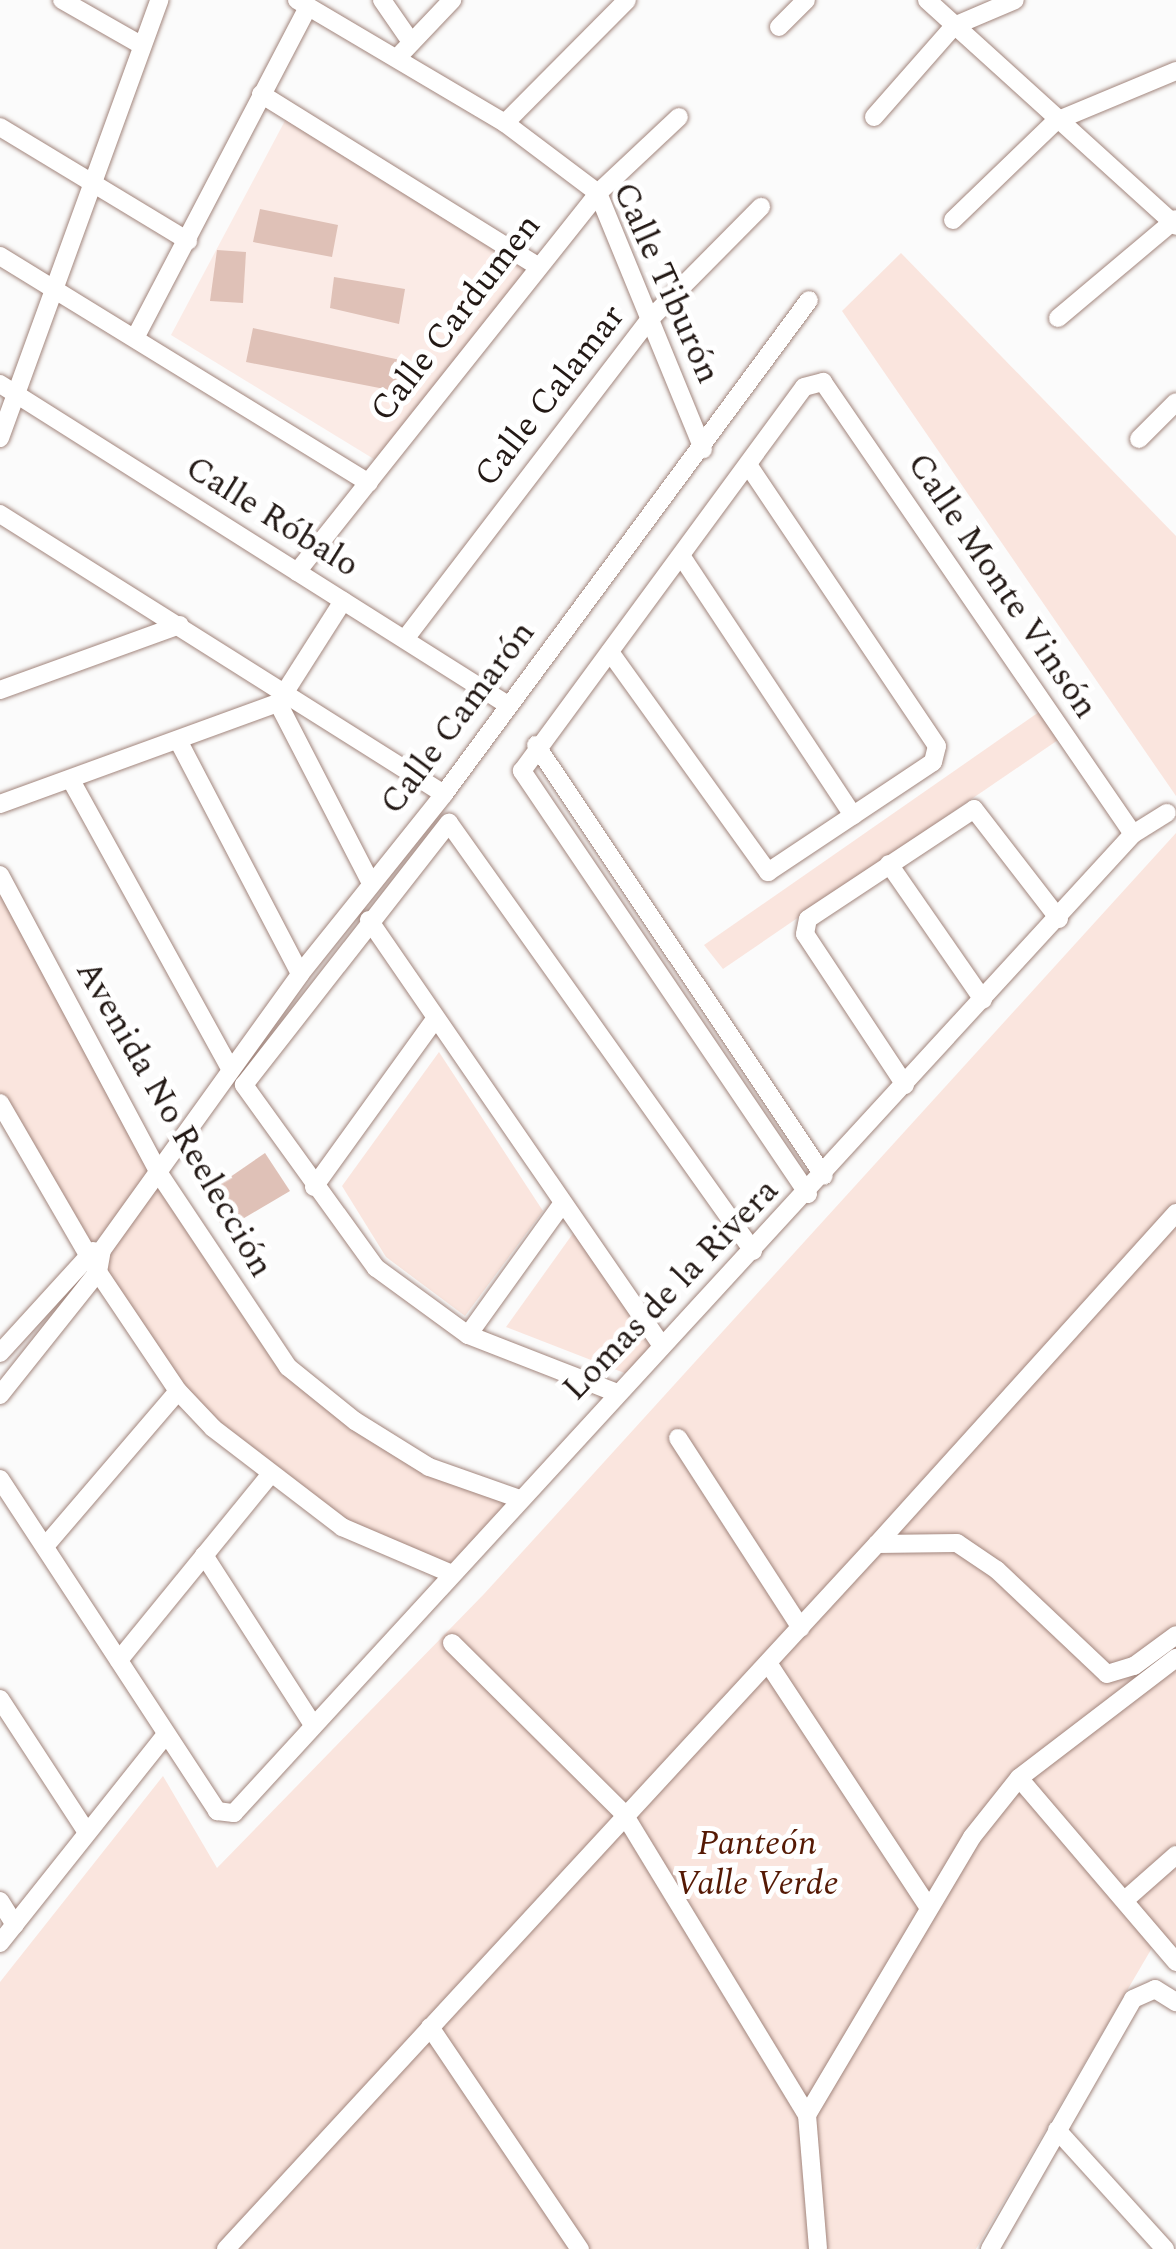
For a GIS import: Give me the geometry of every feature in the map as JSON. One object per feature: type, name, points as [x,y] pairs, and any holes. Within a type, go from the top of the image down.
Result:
[{"type":"street","points":[[62,0],[141,45]]},
{"type":"street","points":[[0,438],[8,388],[55,288],[160,0]]},
{"type":"street","points":[[382,0],[411,42]]},
{"type":"street","points":[[398,57],[452,0]]},
{"type":"street","points":[[505,123],[626,0]]},
{"type":"street","points":[[779,27],[806,0]]},
{"type":"street","points":[[926,0],[1174,222],[1058,318]]},
{"type":"street","points":[[874,117],[954,26],[1015,0]]},
{"type":"street","points":[[135,338],[262,94],[302,4]]},
{"type":"street","name":"Calle Tiburón","points":[[302,4],[505,123],[598,192],[703,449]]},
{"type":"street","points":[[953,220],[1056,120],[1176,71]]},
{"type":"street","points":[[262,94],[537,266]]},
{"type":"street","name":"Calle Cardumen","points":[[298,572],[598,192],[679,117]]},
{"type":"street","points":[[0,127],[188,241]]},
{"type":"street","name":"Calle Calamar","points":[[404,639],[650,318],[761,207]]},
{"type":"street","points":[[0,256],[369,483]]},
{"type":"street","name":"Calle Camarón","points":[[1,1347],[94,1251],[160,1175],[230,1068],[444,794],[703,449],[809,300]]},
{"type":"street","name":"Calle Monte Vinsón","points":[[748,464],[813,381],[823,382],[1132,834]]},
{"type":"street","name":"Calle Róbalo","points":[[8,388],[508,706]]},
{"type":"street","points":[[1139,439],[1176,402]]},
{"type":"street","points":[[610,652],[768,872],[938,755],[748,464],[682,558],[523,765],[524,778],[808,1194]]},
{"type":"street","points":[[0,514],[180,626],[281,698],[444,794]]},
{"type":"street","points":[[682,558],[853,814]]},
{"type":"street","points":[[0,804],[180,744],[281,698],[343,601]]},
{"type":"street","points":[[0,690],[180,626]]},
{"type":"street","points":[[281,698],[372,883]]},
{"type":"street","points":[[180,744],[300,974]]},
{"type":"street","points":[[536,745],[824,1176]]},
{"type":"street","points":[[72,782],[230,1068]]},
{"type":"street","points":[[905,1085],[804,926],[974,809],[1059,919]]},
{"type":"street","name":"Lomas de la Rivera","points":[[166,1734],[226,1816],[517,1498],[808,1194],[1132,834],[1167,813]]},
{"type":"street","points":[[617,1393],[468,1335],[376,1268],[244,1085],[368,920],[448,822],[753,1250]]},
{"type":"street","points":[[889,864],[984,1000]]},
{"type":"street","name":"Avenida No Reelección","points":[[0,875],[160,1175],[288,1367],[355,1421],[429,1467],[517,1498]]},
{"type":"street","points":[[368,920],[662,1346]]},
{"type":"street","points":[[314,1187],[436,1018]]},
{"type":"street","points":[[0,1102],[94,1251],[98,1272],[178,1391],[269,1476],[342,1528],[450,1573]]},
{"type":"street","points":[[468,1335],[562,1204]]},
{"type":"street","points":[[226,2249],[624,1814],[801,1628],[1176,1214]]},
{"type":"street","points":[[2,1388],[20,1371],[98,1272]]},
{"type":"street","points":[[1,1347],[20,1371]]},
{"type":"street","points":[[48,1544],[178,1391]]},
{"type":"street","points":[[678,1438],[801,1628]]},
{"type":"street","points":[[119,1660],[269,1476]]},
{"type":"street","points":[[0,1479],[48,1544],[166,1734],[0,1943]]},
{"type":"street","points":[[876,1544],[957,1543],[997,1570],[1107,1674],[1134,1666],[1176,1635]]},
{"type":"street","points":[[204,1555],[312,1723]]},
{"type":"street","points":[[452,1642],[624,1814],[807,2115],[818,2249]]},
{"type":"street","points":[[807,2115],[928,1907],[1019,1778],[1176,1658]]},
{"type":"street","points":[[768,1663],[928,1907]]},
{"type":"street","points":[[0,1699],[86,1831]]},
{"type":"street","points":[[1019,1778],[1176,1962]]},
{"type":"street","points":[[1126,1899],[1176,1855]]},
{"type":"street","points":[[0,1901],[15,1925]]},
{"type":"street","points":[[990,2249],[1132,2000],[1147,1988],[1176,2002]]},
{"type":"street","points":[[430,2027],[580,2249]]},
{"type":"street","points":[[1058,2130],[1165,2249]]},
{"type":"shaded area","points":[[288,115],[531,265],[382,464],[171,335]]},
{"type":"green space","points":[[901,253],[1176,536],[1176,796],[842,311]]},
{"type":"green space","points":[[1039,712],[1058,740],[723,969],[704,945]]},
{"type":"green space","name":"Panteón Valle Verde","points":[[1176,833],[1176,1966],[1156,1941],[976,2249],[0,2249],[0,1982],[163,1776],[217,1868],[484,1594]]},
{"type":"green space","points":[[0,875],[160,1175],[288,1367],[429,1467],[517,1498],[450,1573],[371,1542],[178,1391],[98,1272],[150,1185],[85,1252],[0,1103]]},
{"type":"green space","points":[[439,1052],[543,1211],[465,1316],[386,1257],[342,1186]]},
{"type":"green space","points":[[574,1232],[654,1342],[627,1374],[506,1327]]},
{"type":"building","points":[[260,209],[338,225],[332,257],[253,242]]},
{"type":"building","points":[[217,250],[246,252],[243,303],[210,301]]},
{"type":"building","points":[[334,277],[405,289],[399,324],[330,308]]},
{"type":"building","points":[[253,328],[405,361],[400,392],[246,362]]},
{"type":"building","points":[[265,1153],[290,1191],[224,1230],[204,1195]]}]
